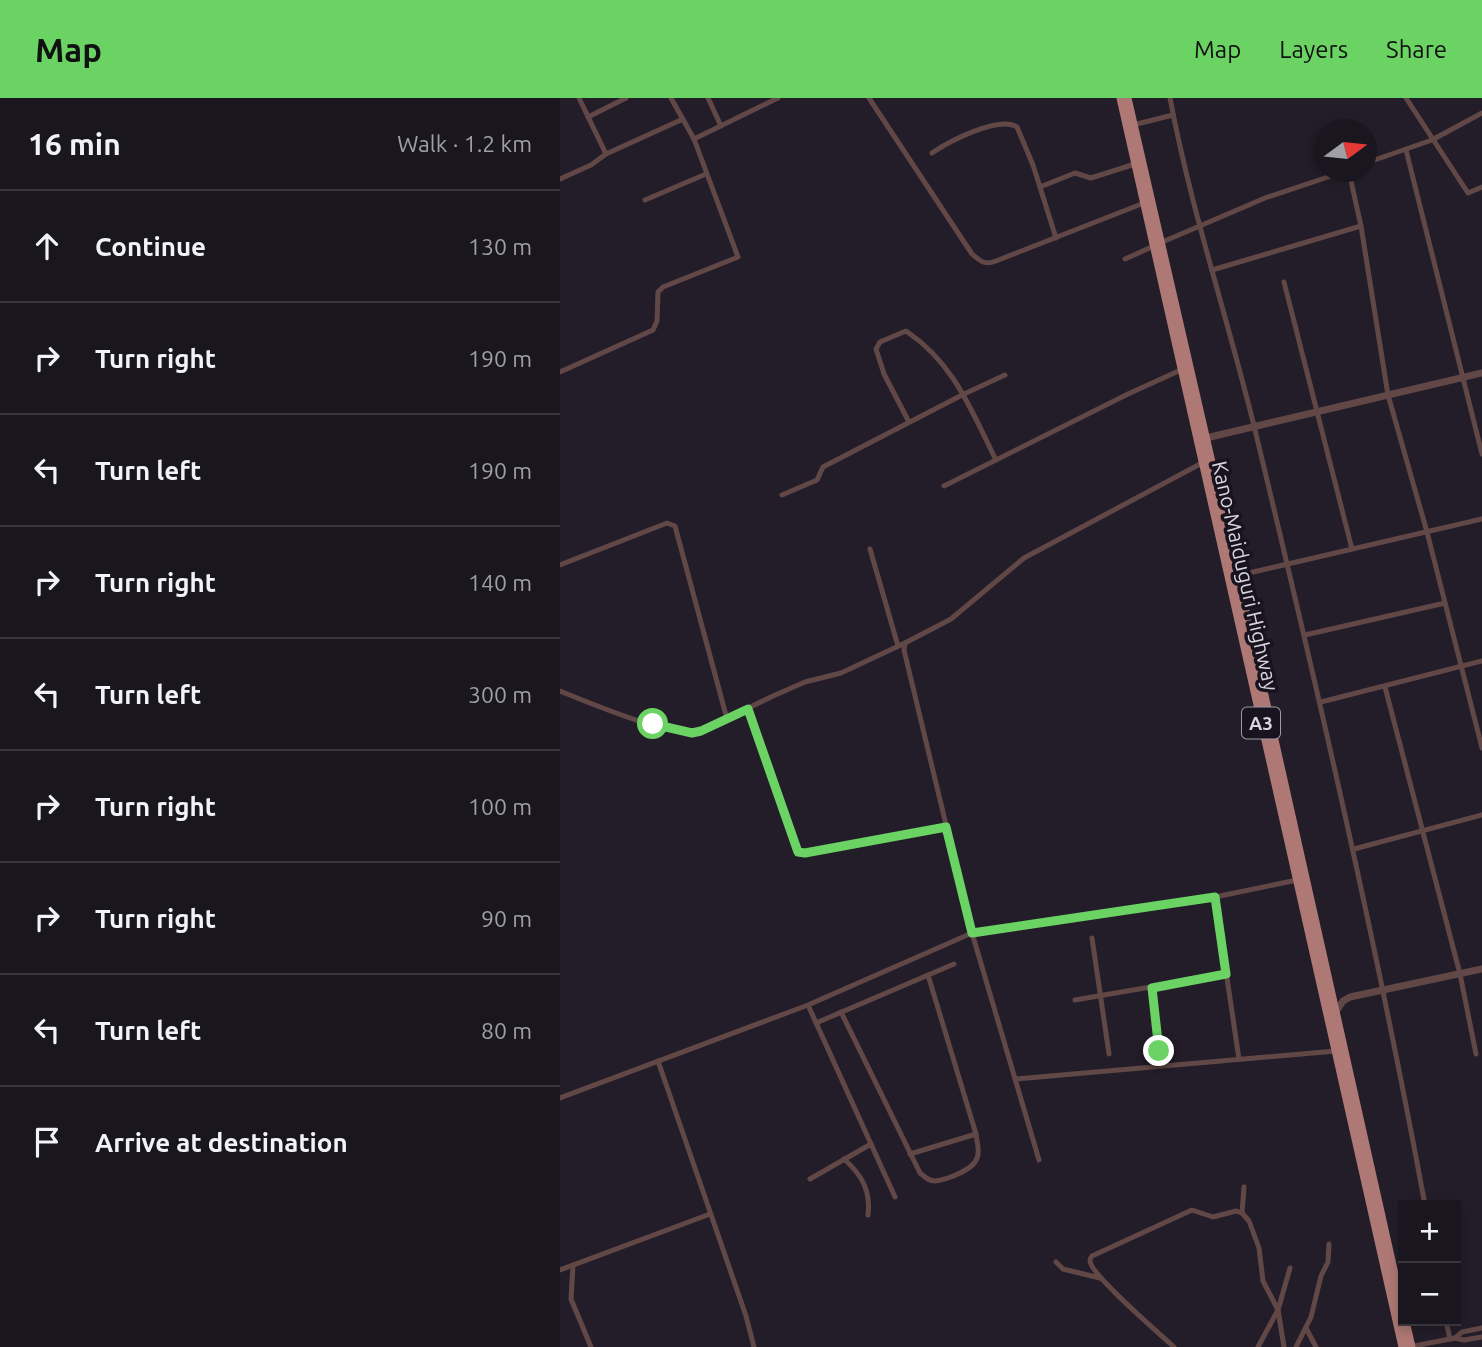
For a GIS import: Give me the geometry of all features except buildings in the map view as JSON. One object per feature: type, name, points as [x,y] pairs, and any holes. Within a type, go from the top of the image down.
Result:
[{"type":"highway","name":"Kano-Maiduguri Highway","points":[[1121,98],[1144,203],[1157,245]]},
{"type":"highway","name":"Kano-Maiduguri Highway","points":[[1127,98],[1185,368],[1202,463],[1233,577]]},
{"type":"highway","name":"Kano-Maiduguri Highway","points":[[1185,368],[1206,438],[1233,577],[1403,1347]]},
{"type":"highway","name":"Kano-Maiduguri Highway","points":[[1301,880],[1335,1014],[1398,1292]]},
{"type":"highway","points":[[1406,1326],[1410,1347]]},
{"type":"street","points":[[579,98],[606,153]]},
{"type":"street","points":[[589,117],[626,98]]},
{"type":"street","points":[[560,372],[653,330],[657,321],[658,292],[663,287],[738,257],[694,139],[671,98]]},
{"type":"street","points":[[708,98],[721,126]]},
{"type":"street","points":[[760,98],[763,105]]},
{"type":"street","points":[[694,139],[778,98]]},
{"type":"street","points":[[869,98],[964,243],[981,262],[987,264],[996,261],[1144,203]]},
{"type":"street","points":[[1170,98],[1199,226],[1254,428],[1321,702],[1384,990],[1424,1200]]},
{"type":"street","points":[[1406,98],[1468,193],[1482,187]]},
{"type":"street","points":[[1377,160],[1432,140],[1482,113]]},
{"type":"street","points":[[1133,125],[1173,115]]},
{"type":"street","points":[[560,179],[591,166],[606,153],[683,119]]},
{"type":"street","points":[[932,153],[959,137],[1002,124],[1013,124],[1023,136],[1056,238]]},
{"type":"street","points":[[1406,150],[1482,454]]},
{"type":"street","points":[[1040,187],[1075,173],[1091,178],[1135,164]]},
{"type":"street","points":[[645,200],[706,174]]},
{"type":"street","points":[[1125,259],[1265,198],[1314,182]]},
{"type":"street","points":[[1351,182],[1362,226],[1388,395],[1427,532],[1482,748]]},
{"type":"street","points":[[1212,270],[1362,226]]},
{"type":"street","points":[[1284,282],[1352,549]]},
{"type":"street","points":[[909,422],[878,358],[877,349],[880,342],[906,331],[942,362],[964,394],[996,460]]},
{"type":"street","points":[[944,486],[1185,368]]},
{"type":"street","points":[[1206,438],[1482,373]]},
{"type":"street","points":[[782,495],[817,480],[823,467],[1005,375]]},
{"type":"street","points":[[560,691],[653,724],[692,733],[805,682],[841,673],[951,619],[1024,558],[1202,463]]},
{"type":"street","points":[[1233,577],[1482,519]]},
{"type":"street","points":[[560,565],[667,523],[675,526],[727,719]]},
{"type":"street","points":[[870,549],[904,650],[972,933],[1039,1160]]},
{"type":"street","points":[[1304,635],[1445,603]]},
{"type":"street","points":[[1321,702],[1482,661]]},
{"type":"street","points":[[1385,687],[1460,974],[1476,1054]]},
{"type":"street","points":[[748,709],[798,852],[805,853],[946,827]]},
{"type":"street","points":[[1354,849],[1482,815]]},
{"type":"street","points":[[560,1098],[808,1005],[972,933],[1215,897],[1301,880]]},
{"type":"street","points":[[1215,897],[1239,1059]]},
{"type":"street","points":[[1092,938],[1109,1054]]},
{"type":"street","points":[[816,1023],[954,964]]},
{"type":"street","points":[[1335,1014],[1343,1001],[1350,997],[1482,970]]},
{"type":"street","points":[[1075,1000],[1226,974]]},
{"type":"street","points":[[841,1012],[920,1173],[927,1179],[944,1179],[975,1163],[978,1156],[976,1134],[928,975]]},
{"type":"street","points":[[1152,988],[1159,1051]]},
{"type":"street","points":[[1329,989],[1350,997]]},
{"type":"street","points":[[808,1005],[895,1197]]},
{"type":"street","points":[[1015,1079],[1336,1051]]},
{"type":"street","points":[[659,1061],[746,1316],[754,1347]]},
{"type":"street","points":[[910,1154],[976,1134]]},
{"type":"street","points":[[810,1179],[871,1144]]},
{"type":"street","points":[[844,1159],[856,1170],[864,1183],[869,1204],[868,1215]]},
{"type":"street","points":[[1244,1186],[1242,1213],[1252,1227],[1259,1248],[1263,1281],[1278,1310],[1284,1347]]},
{"type":"street","points":[[1174,1347],[1100,1278],[1090,1262],[1092,1255],[1192,1210],[1213,1217],[1233,1211],[1242,1213]]},
{"type":"street","points":[[560,1270],[710,1214]]},
{"type":"street","points":[[1296,1347],[1315,1303],[1321,1276],[1328,1262],[1329,1244]]},
{"type":"street","points":[[1056,1262],[1063,1269],[1100,1278]]},
{"type":"street","points":[[573,1265],[571,1299],[591,1347]]},
{"type":"street","points":[[1258,1347],[1278,1310],[1290,1268]]},
{"type":"street","points":[[1448,1326],[1452,1338]]},
{"type":"street","points":[[1306,1328],[1316,1347]]},
{"type":"street","points":[[1410,1347],[1482,1328]]},
{"type":"street","points":[[1452,1338],[1464,1340],[1482,1337]]},
{"type":"route","points":[[653,724],[692,733],[748,709],[798,852],[805,853],[946,827],[972,933],[1215,897],[1226,974],[1152,988],[1159,1051]]}]
